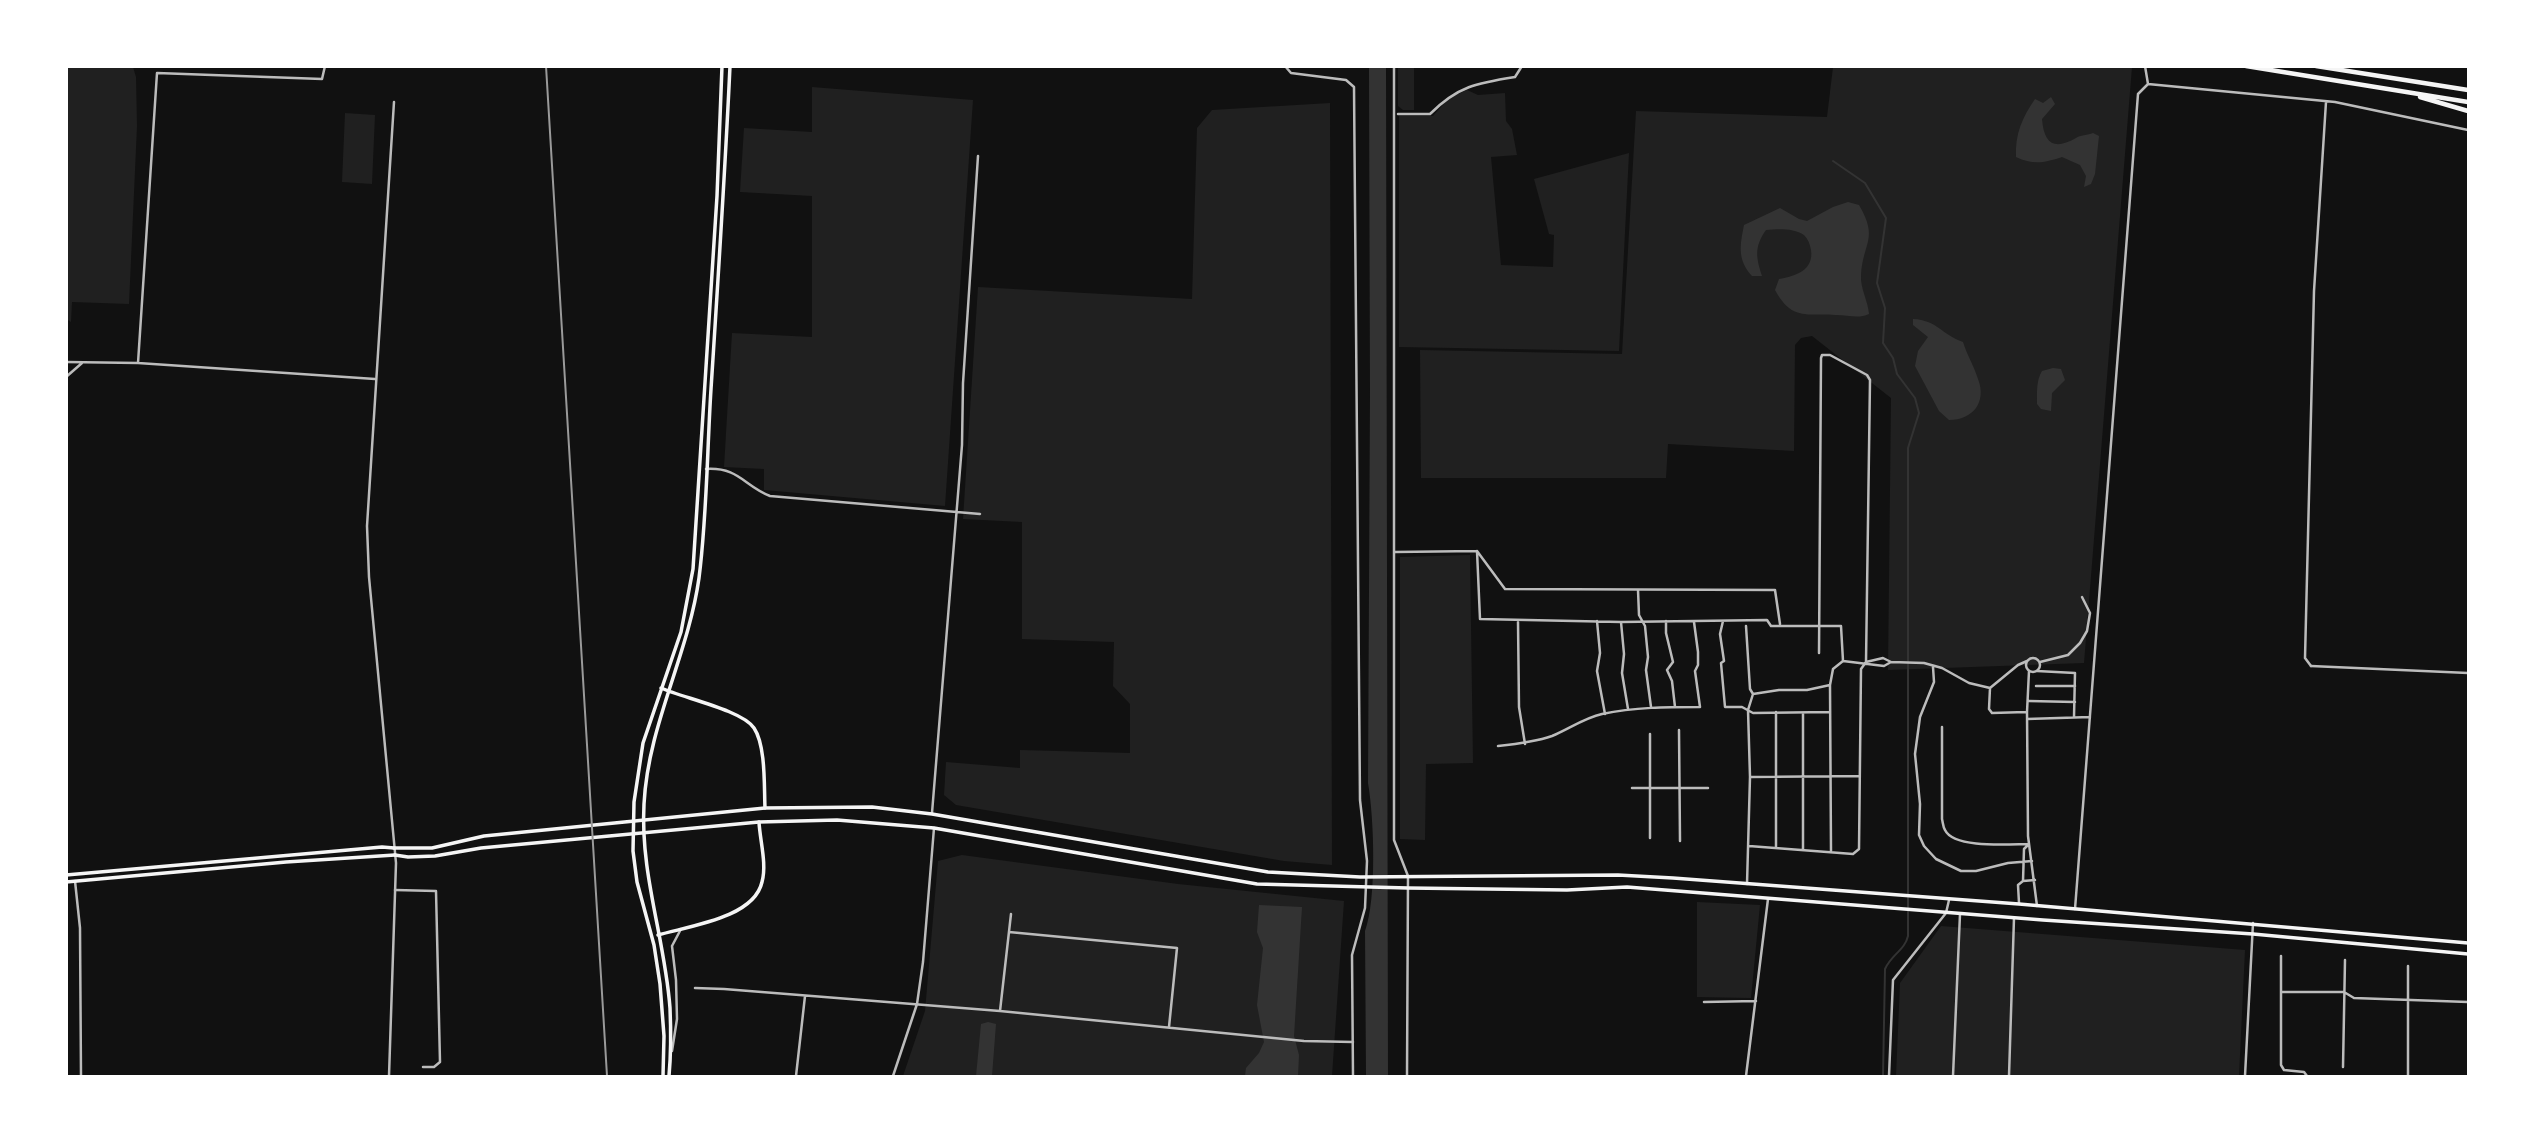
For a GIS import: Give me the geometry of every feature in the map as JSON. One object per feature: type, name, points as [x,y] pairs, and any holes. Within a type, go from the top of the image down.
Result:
[{"type":"highway","points":[[2246,66],[2469,102]]},
{"type":"highway","points":[[2316,66],[2469,90]]},
{"type":"highway","points":[[2402,93],[2469,111]]},
{"type":"main road","points":[[663,1076],[663,1008],[652,937],[637,882],[634,802],[643,743],[681,632],[693,569],[716,209],[722,66]]},
{"type":"main road","points":[[669,1076],[670,1007],[644,849],[644,801],[653,743],[693,611],[704,524],[730,66]]},
{"type":"main road","points":[[661,688],[743,717],[754,728],[760,745],[765,808]]},
{"type":"main road","points":[[66,875],[373,848],[432,848],[484,836],[765,808],[872,807],[932,814],[1268,872],[1360,877],[1618,875],[2019,904],[2469,943]]},
{"type":"main road","points":[[652,937],[743,909],[757,895],[764,873],[759,821]]},
{"type":"main road","points":[[66,882],[286,862],[395,855],[435,856],[481,848],[759,821],[858,821],[934,828],[1257,884],[1567,890],[1627,887],[2253,934],[2469,954]]},
{"type":"street","points":[[138,363],[157,73],[322,79],[325,66]]},
{"type":"street","points":[[1285,66],[1291,73],[1346,80],[1354,87],[1360,800],[1367,861],[1365,908],[1352,955],[1353,1076]]},
{"type":"street","points":[[1394,66],[1394,840],[1408,876],[1407,1076]]},
{"type":"street","points":[[1398,114],[1430,114],[1448,96],[1466,87],[1515,77],[1522,66]]},
{"type":"street","points":[[2146,66],[2148,84]]},
{"type":"street","points":[[2148,84],[2326,102],[2469,130]]},
{"type":"street","points":[[2075,909],[2138,94],[2148,84]]},
{"type":"street","points":[[389,1076],[395,855],[367,552],[375,379],[394,102]]},
{"type":"street","points":[[2326,102],[2314,291],[2305,658],[2311,666],[2469,673]]},
{"type":"street","points":[[932,814],[956,512],[978,156]]},
{"type":"street","points":[[1819,653],[1821,358],[1822,355],[1830,355],[1867,375],[1870,380],[1866,663]]},
{"type":"street","points":[[66,362],[138,363],[375,379]]},
{"type":"street","points":[[66,377],[83,362]]},
{"type":"street","points":[[706,469],[733,472],[756,491],[770,496],[979,514]]},
{"type":"street","points":[[1395,552],[1477,551]]},
{"type":"street","points":[[1477,551],[1505,589],[1775,590],[1780,625]]},
{"type":"street","points":[[1477,551],[1480,619],[1621,622],[1767,620],[1772,625],[1841,626],[1843,661]]},
{"type":"street","points":[[1639,590],[1639,615],[1645,626],[1648,657],[1646,670],[1651,707]]},
{"type":"street","points":[[2027,712],[1992,713],[1989,709],[1990,688],[2018,665],[2033,657],[2040,662],[2068,655],[2087,631],[2090,613],[2082,597]]},
{"type":"street","points":[[1518,621],[1519,707],[1525,744]]},
{"type":"street","points":[[1597,621],[1600,653],[1597,671],[1605,714]]},
{"type":"street","points":[[1666,621],[1673,662],[1667,670],[1672,681],[1675,707]]},
{"type":"street","points":[[1723,621],[1720,634],[1724,661],[1721,663],[1725,708],[1742,708],[1754,713],[1830,712]]},
{"type":"street","points":[[1621,622],[1624,654],[1622,673],[1628,709]]},
{"type":"street","points":[[1499,746],[1525,744],[1552,736],[1580,722],[1628,709],[1700,707],[1695,671],[1698,652],[1694,622]]},
{"type":"street","points":[[1746,626],[1749,689],[1753,694]]},
{"type":"street","points":[[1749,846],[1853,854],[1860,849],[1861,669],[1866,663],[1883,659],[1891,662],[1918,662],[1942,668],[1969,683],[1990,688]]},
{"type":"street","points":[[1831,851],[1830,685],[1833,669],[1843,661],[1884,666],[1891,662]]},
{"type":"street","points":[[2027,661],[2029,844],[2037,906]]},
{"type":"street","points":[[2037,671],[2040,662]]},
{"type":"street","points":[[1933,667],[1934,682],[1920,717],[1915,754],[1920,804],[1919,835],[1929,852],[1961,871],[2032,861]]},
{"type":"street","points":[[2029,671],[2075,673],[2074,717]]},
{"type":"street","points":[[1753,694],[1807,690],[1830,685]]},
{"type":"street","points":[[2036,686],[2075,686]]},
{"type":"street","points":[[1747,884],[1750,777],[1748,710],[1753,694]]},
{"type":"street","points":[[2027,701],[2075,702]]},
{"type":"street","points":[[1776,712],[1776,848]]},
{"type":"street","points":[[1803,713],[1803,850]]},
{"type":"street","points":[[2027,719],[2090,717]]},
{"type":"street","points":[[1942,727],[1942,819],[1945,832],[1954,839],[1967,843],[2029,844]]},
{"type":"street","points":[[1678,730],[1680,841]]},
{"type":"street","points":[[1650,734],[1650,838]]},
{"type":"street","points":[[1750,777],[1859,776]]},
{"type":"street","points":[[1632,788],[1708,788]]},
{"type":"street","points":[[893,1076],[917,1004],[934,828]]},
{"type":"street","points":[[2023,881],[2024,849],[2029,844]]},
{"type":"street","points":[[2019,904],[2018,885],[2023,881],[2035,880]]},
{"type":"street","points":[[75,881],[80,928],[81,1076]]},
{"type":"street","points":[[395,890],[436,891],[440,1062],[434,1067],[423,1067]]},
{"type":"street","points":[[1746,1076],[1768,897]]},
{"type":"street","points":[[1889,1076],[1893,980],[1946,913],[1949,900]]},
{"type":"street","points":[[1000,1011],[1010,914]]},
{"type":"street","points":[[1953,1076],[1961,914]]},
{"type":"street","points":[[2009,1076],[2014,918]]},
{"type":"street","points":[[2245,1076],[2253,923]]},
{"type":"street","points":[[670,1061],[677,1018],[672,946],[674,938],[682,928]]},
{"type":"street","points":[[1009,932],[1177,948],[1169,1027]]},
{"type":"street","points":[[2281,956],[2281,1065],[2284,1070],[2304,1072],[2307,1076]]},
{"type":"street","points":[[2343,1067],[2345,960]]},
{"type":"street","points":[[2408,966],[2408,1076]]},
{"type":"street","points":[[695,988],[1000,1011],[1304,1041],[1353,1042]]},
{"type":"street","points":[[2281,992],[2344,992],[2354,999],[2469,1002]]},
{"type":"street","points":[[796,1076],[805,996]]},
{"type":"street","points":[[1704,1002],[1756,1001]]},
{"type":"shaded area","points":[[1386,66],[1388,1076],[1366,1076],[1365,931],[1371,899],[1373,858],[1368,783],[1369,67]]},
{"type":"shaded area","points":[[66,67],[133,67],[136,77],[137,126],[129,304],[72,302],[71,322],[66,319]]},
{"type":"shaded area","points":[[1398,67],[1414,67],[1414,110],[1403,110],[1398,106]]},
{"type":"shaded area","points":[[1833,67],[2132,67],[2084,663],[1888,670],[1891,398],[1812,336],[1801,338],[1795,345],[1794,451],[1668,444],[1666,478],[1421,478],[1420,350],[1622,354],[1636,111],[1827,117]]},
{"type":"shaded area","points":[[812,87],[973,100],[945,506],[764,490],[764,469],[724,467],[732,333],[812,337],[812,196],[740,192],[744,128],[812,132]]},
{"type":"shaded area","points":[[1467,90],[1478,95],[1505,93],[1506,121],[1512,129],[1517,155],[1491,157],[1501,265],[1553,267],[1554,235],[1549,234],[1534,179],[1629,153],[1619,351],[1399,347],[1399,116],[1433,116],[1449,98]]},
{"type":"shaded area","points":[[2051,97],[2055,104],[2042,119],[2048,140],[2062,144],[2093,133],[2099,136],[2095,174],[2091,184],[2084,187],[2086,176],[2080,165],[2062,157],[2039,162],[2016,157],[2018,134],[2026,113],[2035,99],[2043,103]]},
{"type":"shaded area","points":[[1330,103],[1332,865],[1284,861],[956,805],[944,795],[946,762],[1020,768],[1020,750],[1130,753],[1130,704],[1113,686],[1114,642],[1022,639],[1022,522],[963,519],[978,287],[1192,299],[1197,128],[1212,110]]},
{"type":"shaded area","points":[[345,113],[375,115],[372,184],[342,182]]},
{"type":"shaded area","points":[[1848,202],[1859,205],[1868,226],[1861,280],[1869,314],[1808,314],[1787,307],[1775,290],[1779,279],[1802,271],[1810,263],[1811,257],[1808,240],[1796,231],[1766,230],[1757,252],[1762,276],[1752,276],[1747,270],[1741,246],[1744,225],[1780,208],[1807,221]]},
{"type":"shaded area","points":[[1913,319],[1928,322],[1963,342],[1978,379],[1981,395],[1976,408],[1965,417],[1949,420],[1939,411],[1915,366],[1918,351],[1928,337],[1913,325]]},
{"type":"shaded area","points":[[2061,369],[2065,380],[2052,393],[2051,411],[2041,409],[2037,404],[2037,391],[2042,371]]},
{"type":"shaded area","points":[[1470,555],[1473,763],[1426,764],[1425,840],[1400,839],[1400,557]]},
{"type":"shaded area","points":[[962,855],[1178,884],[1344,901],[1332,1076],[903,1076],[925,1011],[938,861]]},
{"type":"shaded area","points":[[1697,902],[1760,905],[1751,998],[1697,997]]},
{"type":"shaded area","points":[[1259,905],[1302,907],[1294,1036],[1299,1055],[1298,1076],[1245,1076],[1246,1068],[1259,1053],[1264,1042],[1257,1005],[1263,948],[1257,932]]},
{"type":"shaded area","points":[[1941,926],[2245,950],[2239,1076],[1896,1076],[1900,983]]},
{"type":"shaded area","points":[[981,1024],[996,1024],[992,1076],[976,1076]]},
{"type":"waterway","points":[[1833,161],[1865,183],[1886,218],[1877,283],[1885,308],[1883,343],[1893,358],[1897,374],[1915,398],[1919,413],[1908,448],[1908,936],[1885,969],[1883,1076]]},
{"type":"railway","points":[[546,66],[607,1076]]}]
